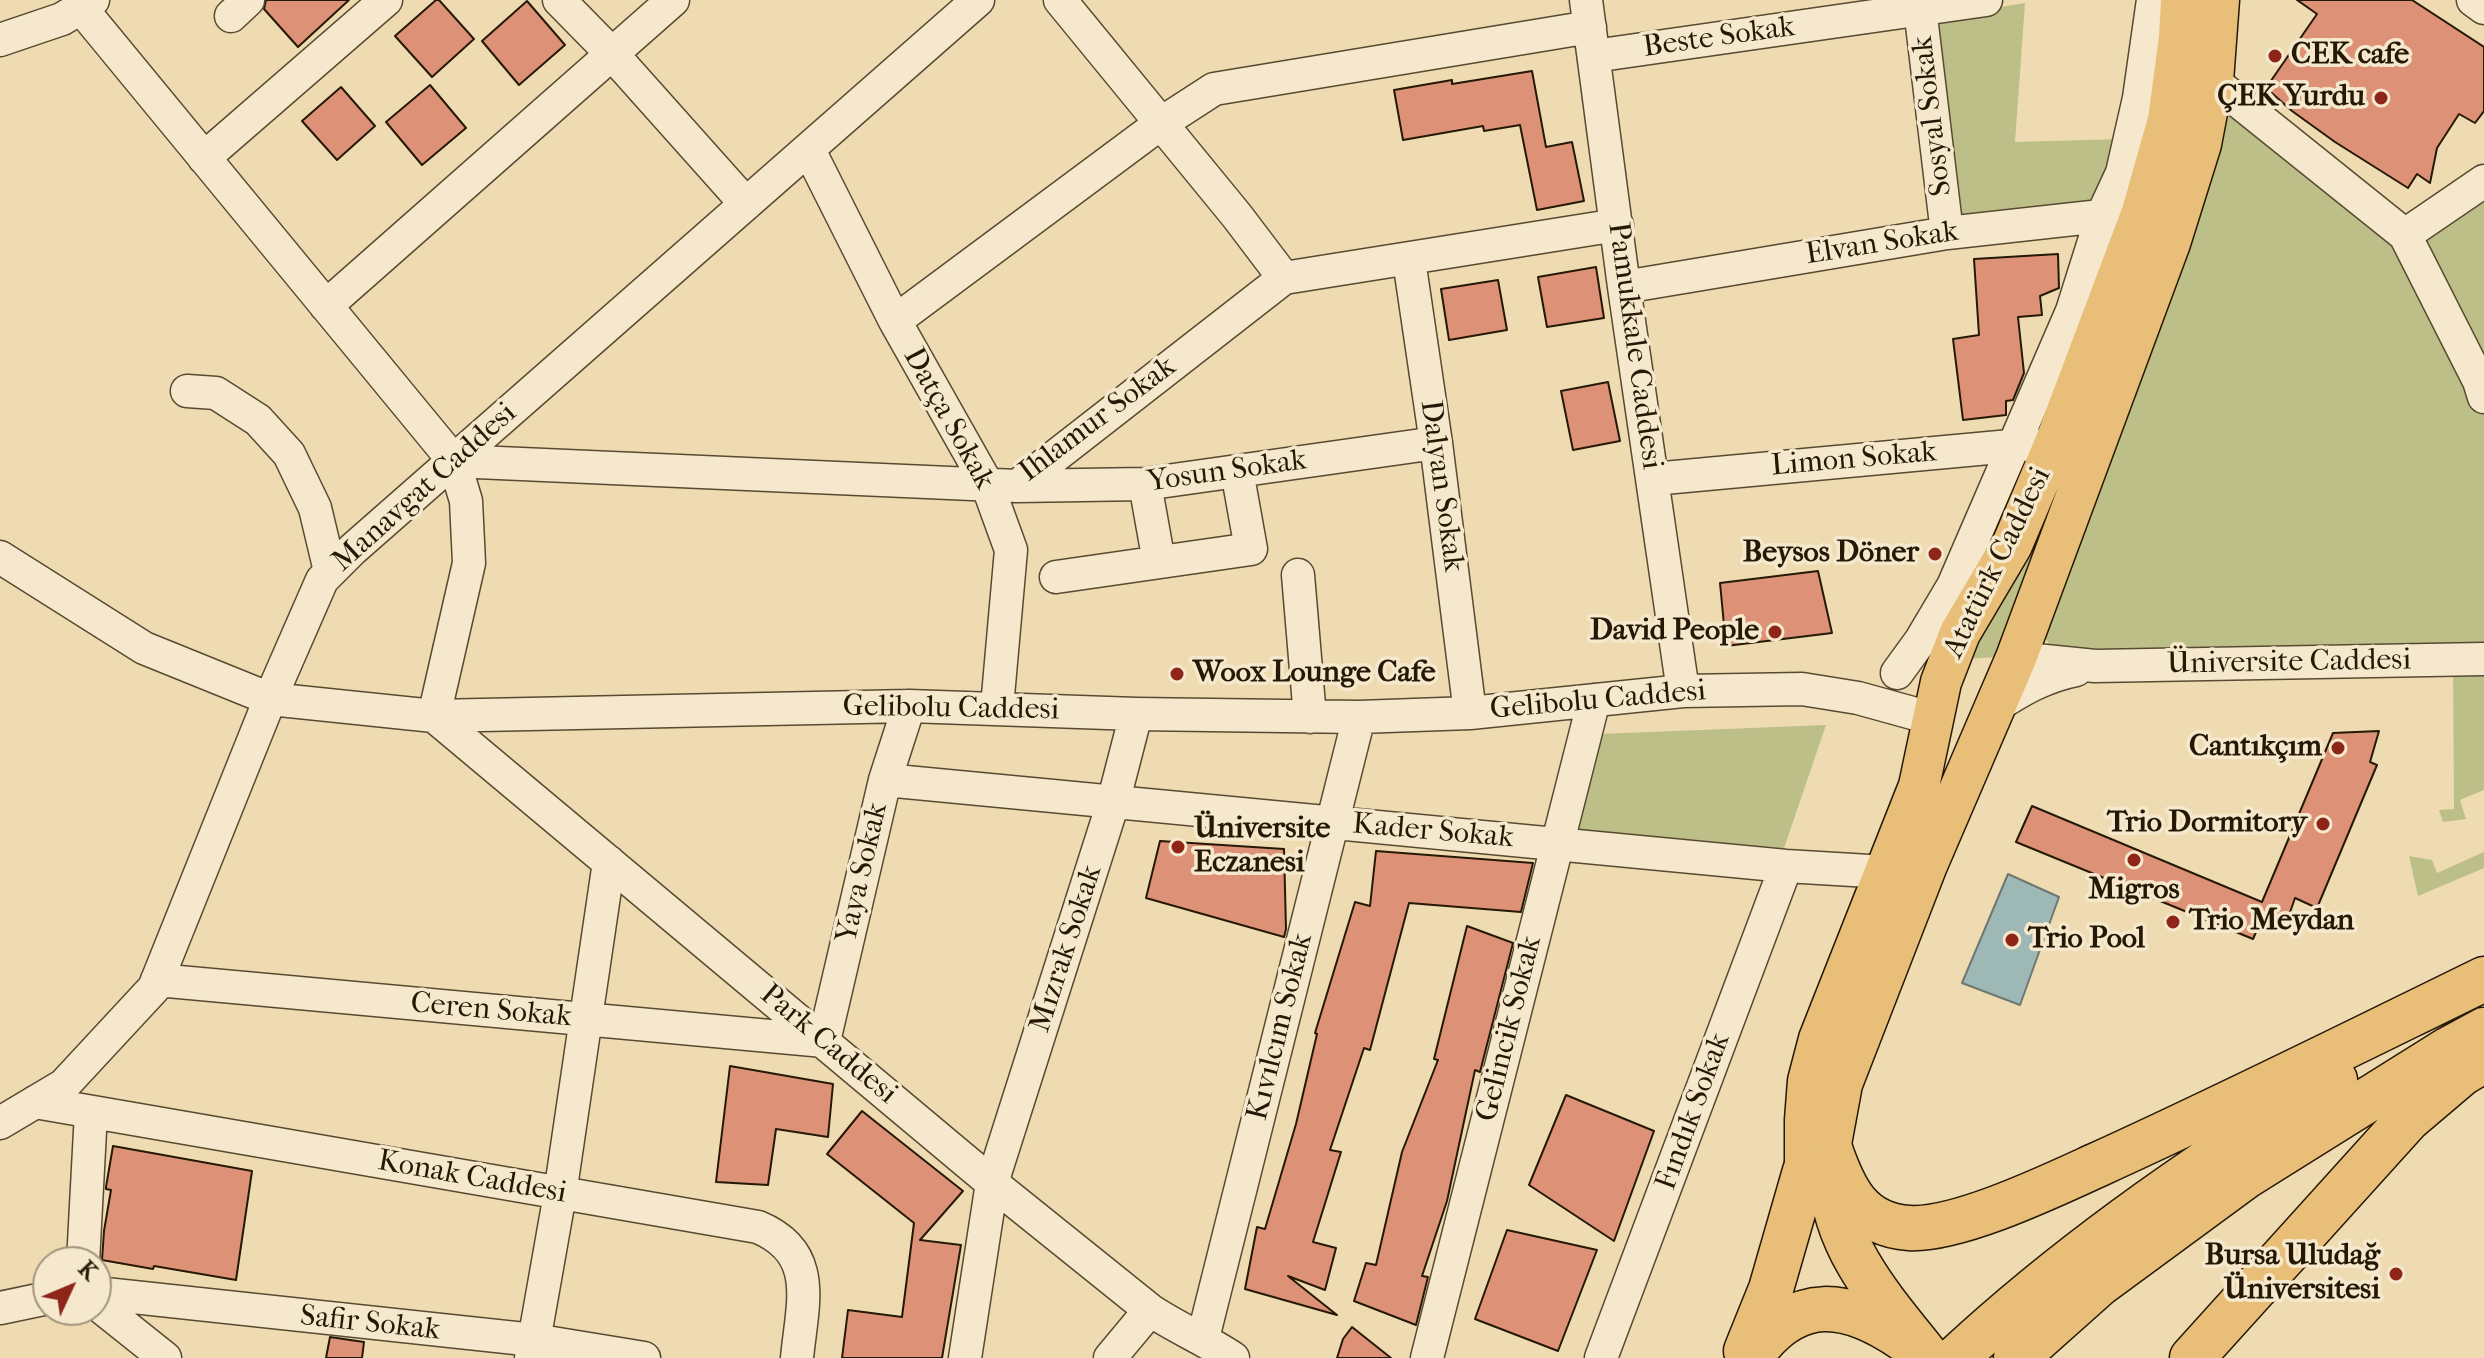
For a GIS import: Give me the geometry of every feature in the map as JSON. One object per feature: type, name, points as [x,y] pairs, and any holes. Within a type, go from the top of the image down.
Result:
[{"type":"highway","points":[[1818,1160],[1839,1175],[1852,1200],[1871,1217],[1910,1229],[1948,1224],[2054,1185],[2192,1122],[2484,979]]},
{"type":"highway","points":[[1818,1160],[1810,1205],[1826,1256],[1849,1294],[1876,1308],[1894,1333],[1938,1356],[2203,1164],[2394,1044],[2484,998]]},
{"type":"highway","points":[[2016,1358],[2099,1284],[2246,1176],[2437,1056],[2484,1030]]},
{"type":"highway","points":[[2192,1358],[2408,1119],[2461,1074],[2484,1060]]},
{"type":"highway","points":[[1743,1358],[1818,1160]]},
{"type":"highway","points":[[1876,1308],[1910,1253],[1948,1224]]},
{"type":"highway","points":[[1750,1358],[1780,1325],[1801,1313],[1823,1307],[1847,1312],[1876,1308]]},
{"type":"main road","name":"Atatürk Caddesi","points":[[1818,1160],[1808,1081],[1815,1053],[1919,786],[1941,682],[1960,633],[2012,545],[2055,443],[2142,212],[2168,120],[2181,0]]},
{"type":"main road","name":"Atatürk Caddesi","points":[[1818,1160],[1842,1084],[1927,865],[2016,658],[2170,243],[2201,144],[2213,81],[2219,0]]},
{"type":"main road","points":[[1949,662],[1978,657],[2016,658]]},
{"type":"main road","points":[[1934,719],[1960,721],[1978,718],[1995,707]]},
{"type":"street","points":[[204,158],[386,0]]},
{"type":"street","points":[[559,0],[613,55],[746,204]]},
{"type":"street","points":[[326,306],[673,0]]},
{"type":"street","name":"Manavgat Caddesi","points":[[0,1123],[64,1085],[154,988],[270,699],[322,580],[978,0]]},
{"type":"street","points":[[1060,0],[1284,278]]},
{"type":"street","name":"Beste Sokak","points":[[895,321],[1160,124],[1214,89],[1590,28],[1986,0]]},
{"type":"street","points":[[1897,673],[1953,586],[2072,311],[2102,216],[2122,173],[2139,98],[2153,0]]},
{"type":"street","points":[[2473,0],[2484,8]]},
{"type":"street","points":[[0,40],[62,19],[87,4],[204,158],[454,461],[466,501],[469,563],[434,716]]},
{"type":"street","name":"Sosyal Sokak","points":[[1920,5],[1947,233]]},
{"type":"street","name":"Pamukkale Caddesi","points":[[1590,28],[1683,691]]},
{"type":"street","points":[[2213,81],[2405,235],[2482,385]]},
{"type":"street","name":"Datça Sokak","points":[[809,150],[895,321],[1002,485],[1011,550],[997,707]]},
{"type":"street","points":[[2405,235],[2484,181]]},
{"type":"street","name":"Elvan Sokak","points":[[1624,287],[1947,233],[2142,212]]},
{"type":"street","name":"Ihlamur Sokak","points":[[454,461],[1002,485],[1284,278],[1617,225]]},
{"type":"street","name":"Dalyan Sokak","points":[[1409,260],[1470,713]]},
{"type":"street","points":[[187,391],[216,393],[258,420],[289,454],[315,508],[330,571]]},
{"type":"street","name":"Yosun Sokak","points":[[1002,485],[1145,484],[1436,443]]},
{"type":"street","name":"Limon Sokak","points":[[1653,479],[2055,443]]},
{"type":"street","points":[[1056,577],[1251,549],[1237,471]]},
{"type":"street","points":[[1145,484],[1159,562]]},
{"type":"street","name":"Gelibolu Caddesi","points":[[0,557],[144,648],[270,699],[434,716],[909,706],[1136,714],[1359,717],[1470,713],[1683,691],[1802,689],[1858,698],[1934,719]]},
{"type":"street","points":[[1298,575],[1310,717]]},
{"type":"street","points":[[2016,658],[2095,666]]},
{"type":"street","name":"Üniversite Caddesi","points":[[2095,666],[2484,659]]},
{"type":"street","points":[[1802,689],[1949,662]]},
{"type":"street","points":[[1995,707],[2031,684],[2095,666]]},
{"type":"street","name":"Gelincik Sokak","points":[[1427,1358],[1594,700]]},
{"type":"street","name":"Yaya Sokak","points":[[824,1041],[885,780],[909,706]]},
{"type":"street","name":"Mızrak Sokak","points":[[965,1358],[992,1183],[1113,803],[1136,714]]},
{"type":"street","name":"Park Caddesi","points":[[434,716],[992,1183],[1150,1310],[1233,1358]]},
{"type":"street","name":"Kıvılcım Sokak","points":[[1203,1338],[1359,717]]},
{"type":"street","name":"Kader Sokak","points":[[885,780],[1786,866],[1886,872]]},
{"type":"street","points":[[532,1349],[560,1194],[609,862]]},
{"type":"street","name":"Fındık Sokak","points":[[1601,1358],[1786,866]]},
{"type":"street","name":"Ceren Sokak","points":[[157,980],[824,1041]]},
{"type":"street","name":"Konak Caddesi","points":[[35,1102],[758,1227],[775,1234],[790,1246],[799,1263],[804,1280],[797,1358]]},
{"type":"street","points":[[84,1246],[91,1112]]},
{"type":"street","name":"Safir Sokak","points":[[112,1295],[532,1349],[637,1357]]},
{"type":"street","points":[[0,1308],[32,1301]]},
{"type":"street","points":[[1110,1358],[1150,1310]]},
{"type":"street","points":[[112,1316],[165,1358]]},
{"type":"green space","points":[[2025,3],[2015,142],[2122,139],[2099,201],[1958,216],[1934,18]]},
{"type":"green space","points":[[2213,81],[2405,235],[2484,181],[2484,790],[2460,800],[2466,819],[2443,822],[2439,810],[2454,809],[2453,661],[2056,655],[2040,630],[1998,657],[1967,659]]},
{"type":"green space","points":[[1826,725],[1780,860],[1574,832],[1599,734]]},
{"type":"green space","points":[[2484,852],[2484,868],[2418,896],[2409,856],[2432,860],[2437,873]]},
{"type":"water","name":"Trio Pool","points":[[2008,874],[2059,897],[2020,1005],[1962,983]]},
{"type":"building","points":[[266,0],[349,0],[298,47],[264,9]]},
{"type":"building","points":[[436,0],[474,39],[432,77],[395,36]]},
{"type":"building","name":"ÇEK Yurdu","points":[[2297,0],[2412,0],[2484,47],[2484,111],[2475,123],[2459,114],[2437,148],[2430,183],[2417,174],[2408,188],[2335,142],[2266,88],[2317,14]]},
{"type":"building","points":[[527,1],[565,45],[519,85],[482,41]]},
{"type":"building","points":[[1532,71],[1546,147],[1572,142],[1584,201],[1537,210],[1520,125],[1484,131],[1483,126],[1403,140],[1394,90]]},
{"type":"building","points":[[430,85],[466,128],[422,165],[386,122]]},
{"type":"building","points":[[341,87],[375,126],[337,160],[302,121]]},
{"type":"building","points":[[2058,254],[2059,288],[2040,296],[2042,315],[2018,317],[2024,373],[2013,400],[2006,401],[2006,415],[1963,420],[1953,339],[1979,335],[1974,259]]},
{"type":"building","points":[[1596,267],[1604,318],[1547,327],[1538,277]]},
{"type":"building","points":[[1498,280],[1507,330],[1449,340],[1441,289]]},
{"type":"building","points":[[1608,382],[1620,441],[1573,450],[1561,391]]},
{"type":"building","points":[[1818,571],[1832,633],[1726,646],[1720,583]]},
{"type":"building","name":"Trio Dormitory","points":[[2379,731],[2370,762],[2377,765],[2317,908],[2295,898],[2287,921],[2260,923],[2253,939],[2016,842],[2032,806],[2262,902],[2333,733]]},
{"type":"building","points":[[1160,841],[1284,849],[1284,937],[1146,898]]},
{"type":"building","points":[[1376,851],[1533,863],[1521,912],[1409,903],[1370,1050],[1364,1048],[1330,1150],[1341,1152],[1313,1242],[1336,1248],[1325,1290],[1288,1276],[1337,1315],[1245,1289],[1257,1227],[1265,1229],[1296,1124],[1315,1033],[1355,902],[1370,906]]},
{"type":"building","points":[[1467,926],[1513,943],[1480,1072],[1475,1070],[1447,1201],[1422,1276],[1428,1277],[1416,1325],[1354,1301],[1366,1263],[1376,1265],[1402,1152],[1438,1060],[1434,1059]]},
{"type":"building","points":[[730,1066],[833,1084],[828,1137],[776,1129],[768,1185],[716,1182]]},
{"type":"building","points":[[1566,1095],[1654,1131],[1614,1241],[1529,1185]]},
{"type":"building","points":[[862,1111],[963,1191],[920,1240],[961,1245],[942,1358],[842,1358],[848,1310],[902,1317],[914,1223],[827,1154]]},
{"type":"building","points":[[113,1146],[252,1171],[236,1280],[112,1262],[112,1246],[103,1246],[111,1190],[106,1187]]},
{"type":"building","points":[[1507,1230],[1597,1250],[1558,1351],[1475,1319]]},
{"type":"building","points":[[1352,1327],[1391,1358],[1337,1358],[1343,1339]]},
{"type":"building","points":[[330,1337],[364,1342],[362,1358],[326,1358]]},
{"type":"place","name":"CEK cafe","points":[[2275,56]]},
{"type":"place","name":"ÇEK Yurdu","points":[[2381,98]]},
{"type":"place","name":"Beysos Döner","points":[[1935,554]]},
{"type":"place","name":"David People","points":[[1775,632]]},
{"type":"place","name":"Woox Lounge Cafe","points":[[1177,674]]},
{"type":"place","name":"Cantıkçım","points":[[2338,748]]},
{"type":"place","name":"Trio Dormitory","points":[[2323,824]]},
{"type":"place","name":"Üniversite Eczanesi","points":[[1178,847]]},
{"type":"place","name":"Migros","points":[[2134,860]]},
{"type":"place","name":"Trio Meydan","points":[[2173,922]]},
{"type":"place","name":"Trio Pool","points":[[2012,940]]},
{"type":"place","name":"Bursa Uludağ Üniversitesi","points":[[2396,1274]]}]
